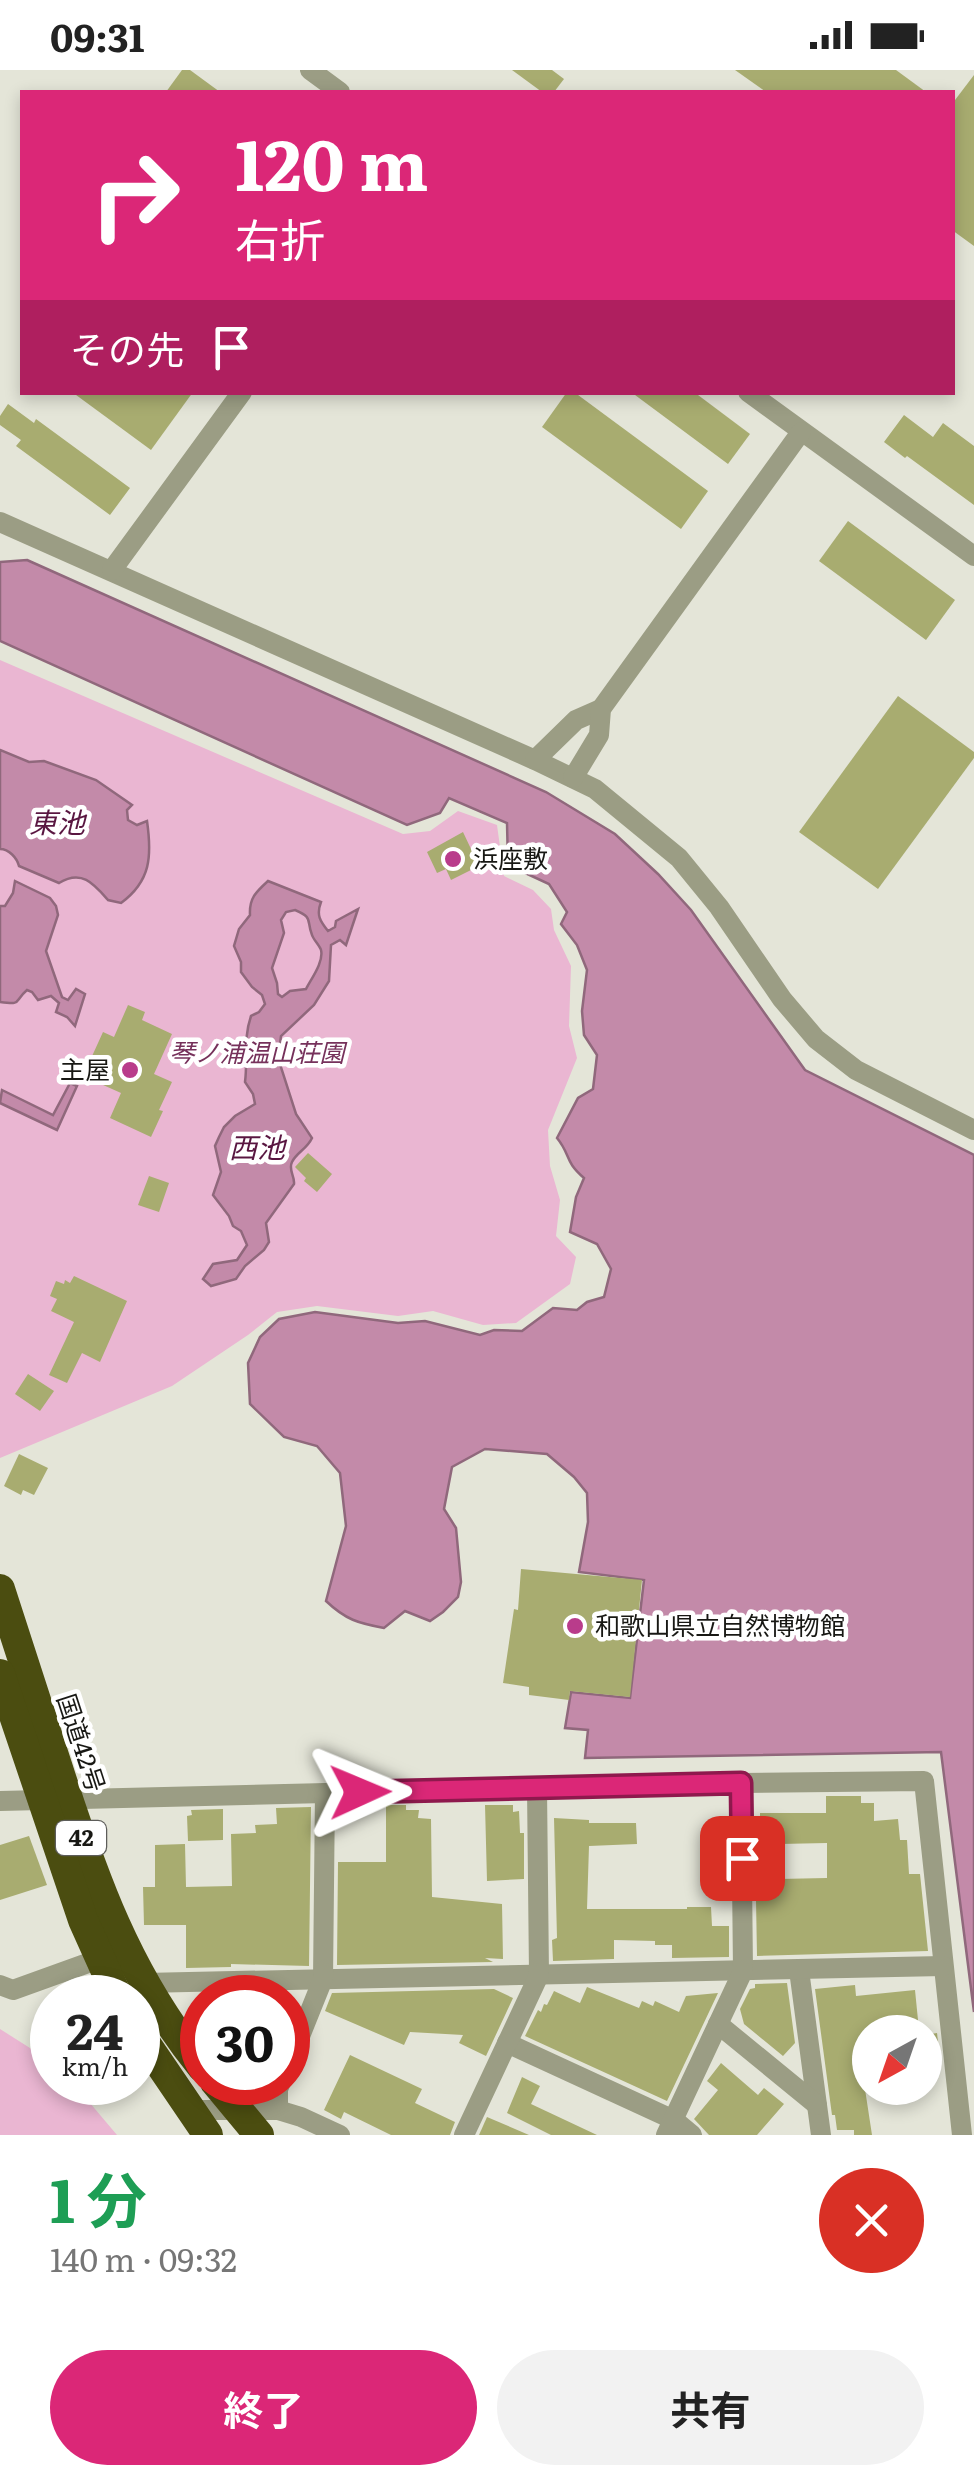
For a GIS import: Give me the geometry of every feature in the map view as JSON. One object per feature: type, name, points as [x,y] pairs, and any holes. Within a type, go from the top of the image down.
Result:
[{"type":"highway","name":"国道42号","points":[[0,1590],[83,1920],[99,1959],[116,1975]]},
{"type":"highway","name":"国道42号","points":[[0,1674],[112,1922],[127,1975]]},
{"type":"highway","name":"国道42号","points":[[160,2016],[180,2038]]},
{"type":"highway","points":[[160,2065],[199,2123]]},
{"type":"highway","points":[[234,2105],[259,2135]]},
{"type":"street","points":[[310,70],[337,90]]},
{"type":"street","points":[[112,570],[240,395]]},
{"type":"street","points":[[752,395],[974,556]]},
{"type":"street","points":[[573,778],[598,736],[601,709],[801,432]]},
{"type":"street","points":[[0,522],[595,789],[679,858],[816,1040],[856,1070],[974,1130]]},
{"type":"street","points":[[535,760],[576,720],[601,709]]},
{"type":"street","points":[[0,1801],[924,1781],[962,2135]]},
{"type":"street","points":[[670,2128],[743,1971],[741,1783]]},
{"type":"street","points":[[464,2135],[539,1975],[536,1788]]},
{"type":"street","points":[[310,2013],[324,1979],[325,1793]]},
{"type":"street","points":[[0,1985],[13,1990],[99,1959]]},
{"type":"street","points":[[160,1988],[324,1979],[943,1966]]},
{"type":"street","points":[[799,1970],[820,2135]]},
{"type":"street","points":[[718,2024],[817,2105]]},
{"type":"street","points":[[507,2042],[670,2128],[692,2135]]},
{"type":"street","points":[[278,2105],[278,2110]]},
{"type":"street","points":[[199,2123],[238,2110],[278,2110],[340,2135]]},
{"type":"green space","name":"琴ノ浦温山荘園","points":[[0,660],[403,834],[430,831],[458,811],[497,825],[504,876],[533,890],[551,909],[554,930],[571,966],[569,1026],[577,1058],[548,1130],[550,1166],[560,1200],[556,1236],[576,1257],[570,1284],[516,1323],[483,1325],[433,1311],[398,1316],[317,1306],[277,1312],[172,1386],[0,1458]]},
{"type":"green space","points":[[0,2029],[30,2048],[30,2105],[92,2105],[117,2135],[0,2135]]},
{"type":"water","points":[[27,560],[546,792],[615,834],[691,910],[805,1070],[974,1155],[974,2012],[941,1752],[585,1758],[588,1730],[565,1728],[571,1692],[630,1698],[644,1580],[579,1572],[588,1522],[587,1493],[547,1454],[485,1449],[452,1467],[444,1509],[456,1528],[461,1582],[458,1597],[430,1621],[405,1611],[384,1628],[353,1620],[326,1601],[346,1526],[340,1473],[317,1446],[284,1437],[250,1404],[248,1363],[260,1337],[279,1319],[315,1312],[398,1323],[425,1321],[480,1335],[494,1330],[522,1331],[553,1308],[577,1310],[604,1297],[611,1269],[597,1244],[570,1232],[584,1178],[557,1138],[578,1098],[593,1089],[597,1055],[584,1035],[582,1011],[587,970],[577,945],[561,924],[567,912],[549,884],[508,865],[507,823],[449,798],[440,813],[407,825],[0,641],[0,562]]},
{"type":"water","name":"東池","points":[[0,750],[96,780],[132,805],[127,810],[128,820],[137,825],[147,821],[147,867],[131,895],[121,903],[108,900],[81,878],[59,883],[19,866],[12,854],[0,849]]},
{"type":"water","name":"東池","points":[[15,881],[50,898],[56,906],[58,915],[46,951],[62,997],[68,1000],[76,989],[85,994],[75,1026],[56,1012],[59,1003],[51,996],[38,1000],[27,990],[15,1003],[0,1002],[0,906],[5,906],[13,893]]},
{"type":"water","name":"西池","points":[[268,881],[321,902],[320,918],[328,931],[336,921],[358,909],[346,945],[340,940],[331,945],[329,981],[314,1005],[281,1036],[278,1058],[296,1114],[312,1138],[292,1162],[294,1184],[266,1223],[269,1242],[264,1250],[236,1279],[211,1286],[203,1279],[213,1264],[237,1260],[247,1245],[213,1195],[221,1172],[215,1146],[224,1127],[255,1104],[245,1082],[247,1033],[251,1016],[265,1004],[241,972],[234,946],[239,929],[250,915],[252,900]],"holes":[[[286,912],[307,917],[321,960],[306,989],[290,991],[282,997],[272,968],[284,933],[281,920]]]},
{"type":"water","points":[[70,1083],[77,1086],[57,1130],[0,1103],[2,1090],[53,1115]]},
{"type":"building","points":[[182,70],[190,70],[217,90],[167,90]]},
{"type":"building","points":[[512,70],[552,70],[564,79],[556,90],[539,90]]},
{"type":"building","points":[[735,70],[896,70],[923,90],[763,90]]},
{"type":"building","points":[[974,75],[974,246],[955,232],[955,100]]},
{"type":"building","points":[[76,395],[191,395],[151,450]]},
{"type":"building","points":[[565,395],[578,395],[708,491],[681,529],[542,427]]},
{"type":"building","points":[[635,395],[698,395],[750,434],[728,464]]},
{"type":"building","points":[[8,404],[34,423],[36,419],[130,488],[110,515],[16,446],[21,440],[0,425],[0,416]]},
{"type":"building","points":[[904,415],[933,437],[943,423],[974,446],[974,505],[884,442]]},
{"type":"building","points":[[848,521],[955,600],[926,640],[819,561]]},
{"type":"building","points":[[898,696],[974,752],[974,758],[878,889],[799,832]]},
{"type":"building","name":"浜座敷","points":[[463,832],[479,866],[451,880],[446,869],[437,873],[427,852]]},
{"type":"building","name":"主屋","points":[[128,1005],[145,1012],[142,1020],[172,1034],[154,1074],[172,1082],[151,1137],[110,1118],[121,1093],[83,1076],[103,1032],[114,1037]]},
{"type":"building","points":[[308,1153],[332,1174],[317,1192],[295,1167]]},
{"type":"building","points":[[149,1176],[169,1183],[159,1212],[138,1205]]},
{"type":"building","points":[[74,1276],[127,1301],[100,1362],[82,1353],[67,1383],[49,1375],[74,1322],[51,1311],[57,1299],[50,1296],[56,1281],[70,1283]]},
{"type":"building","points":[[28,1374],[54,1391],[40,1411],[15,1394]]},
{"type":"building","points":[[19,1454],[48,1468],[34,1495],[23,1490],[21,1495],[4,1486]]},
{"type":"building","name":"和歌山県立自然博物館","points":[[521,1569],[642,1580],[630,1697],[570,1691],[569,1700],[529,1695],[529,1687],[503,1683],[514,1609],[518,1610]]},
{"type":"building","points":[[826,1796],[861,1796],[861,1803],[874,1803],[874,1821],[898,1819],[900,1840],[907,1840],[909,1874],[920,1874],[928,1951],[757,1956],[755,1844],[760,1844],[760,1813],[826,1813]],"holes":[[[827,1843],[827,1878],[779,1879],[780,1844]]]},
{"type":"building","points":[[386,1805],[406,1805],[406,1810],[419,1810],[418,1818],[431,1819],[432,1897],[502,1904],[503,1959],[337,1965],[338,1862],[386,1862]]},
{"type":"building","points":[[485,1805],[513,1805],[513,1812],[519,1811],[520,1833],[524,1833],[524,1879],[487,1881]]},
{"type":"building","points":[[311,1807],[309,1966],[231,1964],[186,1968],[186,1925],[144,1925],[143,1887],[155,1887],[155,1845],[185,1844],[186,1887],[232,1886],[231,1834],[256,1833],[255,1825],[277,1824],[276,1808]]},
{"type":"building","points":[[223,1809],[223,1840],[188,1841],[187,1816],[192,1815],[191,1810]]},
{"type":"building","points":[[554,1818],[636,1823],[637,1844],[589,1846],[587,1909],[711,1907],[712,1926],[729,1926],[729,1957],[672,1958],[672,1945],[614,1940],[614,1959],[553,1961],[552,1940],[557,1938]]},
{"type":"building","points":[[29,1836],[47,1885],[0,1900],[0,1845]]},
{"type":"building","points":[[787,1983],[795,2043],[783,2056],[744,2024],[740,2009],[755,1984]]},
{"type":"building","points":[[855,1985],[856,1996],[915,1990],[918,2015],[852,2015],[852,2105],[867,2105],[872,2135],[837,2130],[815,1989]]},
{"type":"building","points":[[587,1987],[639,2008],[642,2001],[653,2006],[655,2001],[679,2012],[686,1996],[718,1993],[667,2101],[525,2036],[538,2010],[541,2012],[547,2005],[554,1991],[580,2003]]},
{"type":"building","points":[[494,1989],[513,1998],[486,2056],[459,2043],[463,2035],[410,2032],[404,2045],[325,2011],[332,1993]]},
{"type":"building","points":[[350,2055],[422,2089],[415,2103],[455,2122],[450,2135],[391,2135],[344,2112],[341,2119],[324,2110]]},
{"type":"building","points":[[721,2063],[758,2095],[764,2088],[784,2104],[757,2135],[709,2135],[694,2119],[718,2090],[707,2081]]},
{"type":"building","points":[[522,2077],[540,2086],[531,2104],[597,2135],[551,2135],[507,2113]]},
{"type":"building","points":[[487,2117],[529,2135],[479,2135]]},
{"type":"place","name":"浜座敷","points":[[453,859]]},
{"type":"place","name":"主屋","points":[[130,1070]]},
{"type":"place","name":"和歌山県立自然博物館","points":[[575,1626]]},
{"type":"route","points":[[360,1792],[741,1783],[742,1858]]}]
